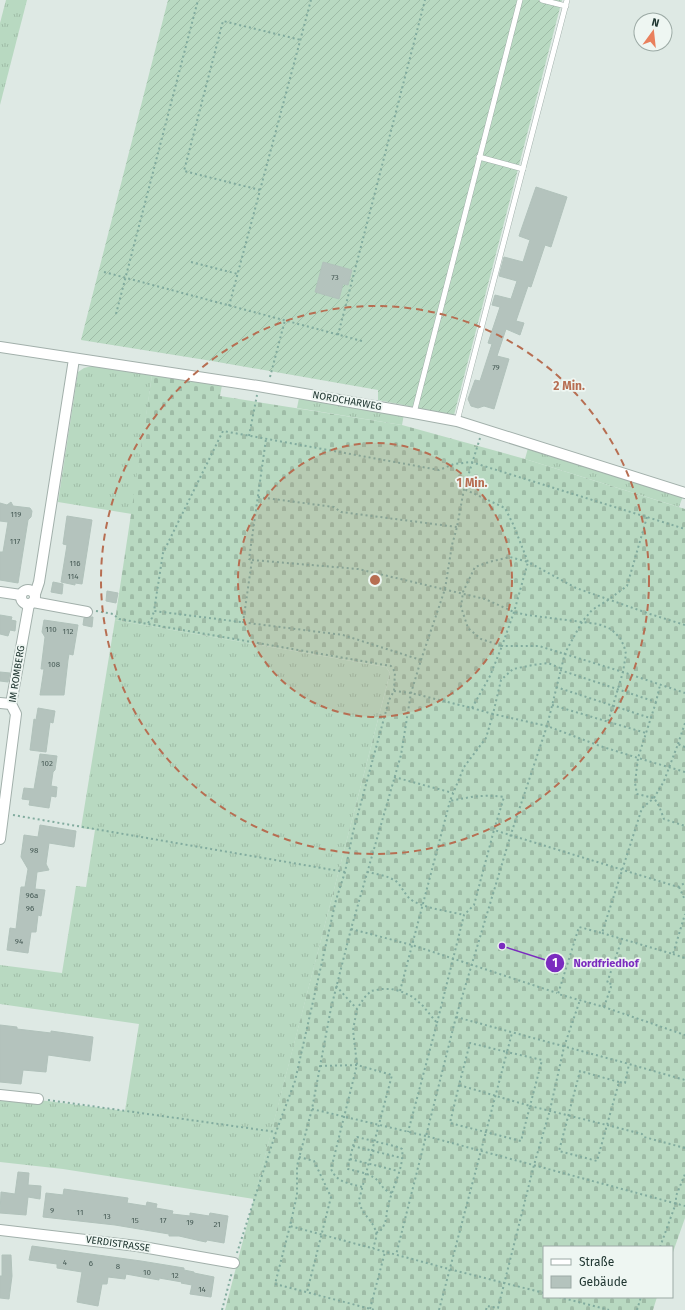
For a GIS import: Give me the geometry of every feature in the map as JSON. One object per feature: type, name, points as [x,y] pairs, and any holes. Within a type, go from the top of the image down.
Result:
[{"type":"street","name":"NORDCHARWEG","points":[[0,347],[263,387],[457,421],[685,493]]},
{"type":"street","name":"IM ROMBERG","points":[[0,839],[2,813],[16,714],[10,704],[32,600],[39,582],[74,359]]},
{"type":"street","points":[[0,592],[21,595],[22,600],[25,603],[32,600],[87,612]]},
{"type":"street","points":[[0,703],[10,704]]},
{"type":"street","points":[[0,1094],[38,1099]]},
{"type":"street","name":"VERDISTRASSE","points":[[0,1230],[129,1245],[234,1263]]},
{"type":"lane","points":[[414,413],[520,0]]},
{"type":"lane","points":[[457,421],[566,3],[542,0]]},
{"type":"lane","points":[[479,157],[523,169]]},
{"type":"path","points":[[116,314],[198,0]]},
{"type":"path","points":[[229,306],[311,0]]},
{"type":"path","points":[[338,335],[425,0]]},
{"type":"path","points":[[260,191],[184,171],[223,21],[301,40]]},
{"type":"path","points":[[191,262],[238,274]]},
{"type":"path","points":[[104,272],[362,341]]},
{"type":"path","points":[[249,436],[285,320]]},
{"type":"path","points":[[375,1310],[275,1284],[297,1195],[297,1166],[312,1109],[336,986],[401,755],[411,693],[420,660],[445,589],[452,545],[464,489],[471,462],[483,430]]},
{"type":"path","points":[[147,624],[152,618],[154,610],[163,553],[223,431],[439,470],[454,464],[471,462],[685,529]]},
{"type":"path","points":[[243,623],[252,560],[249,559],[266,439]]},
{"type":"path","points":[[464,489],[505,508],[528,562],[514,612],[502,646],[490,676],[472,708]]},
{"type":"path","points":[[258,497],[334,507],[341,512],[457,527]]},
{"type":"path","points":[[396,1254],[456,1017],[511,834],[547,726],[565,653],[582,622],[592,610],[627,586],[646,517]]},
{"type":"path","points":[[685,625],[576,588],[528,562],[510,557],[475,567],[462,594],[461,607],[468,628],[481,639],[502,646],[539,646],[565,653],[685,693]]},
{"type":"path","points":[[252,560],[358,569],[485,599],[514,612],[527,615],[598,624],[611,630],[620,638],[626,654],[623,672],[608,722]]},
{"type":"path","points":[[87,612],[99,610],[114,614],[119,619],[391,666],[395,672],[394,691],[389,700],[355,825],[345,872],[336,900],[295,1081],[276,1132],[234,1263],[222,1310]]},
{"type":"path","points":[[154,610],[243,623],[343,634],[420,660]]},
{"type":"path","points":[[400,991],[450,802],[464,767],[486,738],[501,680],[513,669],[548,663],[560,669],[656,702]]},
{"type":"path","points":[[660,685],[638,758],[635,783],[637,794],[654,798],[660,806],[664,819],[685,826]]},
{"type":"path","points":[[556,687],[651,718]]},
{"type":"path","points":[[394,691],[411,693],[547,726],[600,746],[670,766],[685,772]]},
{"type":"path","points":[[552,705],[646,733]]},
{"type":"path","points":[[602,933],[621,869],[642,808],[654,798],[664,780],[685,723]]},
{"type":"path","points":[[678,744],[685,747]]},
{"type":"path","points":[[394,777],[453,793]]},
{"type":"path","points":[[408,1132],[464,915],[474,905],[504,797],[487,795],[469,797],[450,802]]},
{"type":"path","points":[[2,813],[345,872]]},
{"type":"path","points":[[494,830],[511,834],[678,887],[685,900]]},
{"type":"path","points":[[367,872],[385,876],[396,882],[406,895],[413,900],[464,915]]},
{"type":"path","points":[[678,887],[685,883]]},
{"type":"path","points":[[673,954],[685,914]]},
{"type":"path","points":[[558,994],[579,927],[685,958]]},
{"type":"path","points":[[351,929],[453,959],[685,1035]]},
{"type":"path","points":[[604,1008],[612,984],[607,983],[622,939]]},
{"type":"path","points":[[336,986],[357,1010]]},
{"type":"path","points":[[362,1187],[339,1180],[334,1176],[331,1170],[357,1064],[353,1030],[357,1010],[364,998],[371,991],[386,989],[400,991],[413,997],[437,1022]]},
{"type":"path","points":[[486,1310],[487,1306],[498,1308],[534,1165],[550,1110],[564,1047],[580,1000]]},
{"type":"path","points":[[456,1017],[685,1080]]},
{"type":"path","points":[[438,1310],[512,1033]]},
{"type":"path","points":[[470,1043],[507,1052],[542,1060],[521,1141],[450,1123],[470,1043]]},
{"type":"path","points":[[320,1066],[357,1064],[392,1075],[359,1200],[363,1214],[375,1229],[376,1237],[373,1248]]},
{"type":"path","points":[[619,1082],[597,1162],[559,1151],[580,1071],[625,1083],[629,1064]]},
{"type":"path","points":[[459,1085],[530,1106],[642,1134],[644,1137],[685,1148]]},
{"type":"path","points":[[38,1099],[276,1132]]},
{"type":"path","points":[[312,1109],[481,1150],[685,1206]]},
{"type":"path","points":[[376,1233],[381,1230],[384,1225],[402,1158],[402,1149],[357,1137],[353,1146],[348,1169],[372,1176],[387,1192],[392,1193]]},
{"type":"path","points":[[353,1146],[402,1158]]},
{"type":"path","points":[[299,1157],[314,1161],[332,1197],[321,1234],[307,1292]]},
{"type":"path","points":[[350,1159],[398,1171]]},
{"type":"path","points":[[660,1246],[676,1203],[676,1196],[685,1174]]},
{"type":"path","points":[[290,1226],[543,1293]]},
{"type":"path","points":[[370,1309],[385,1252]]},
{"type":"path","points":[[563,1298],[608,1310]]},
{"type":"path","points":[[637,1310],[642,1298]]},
{"type":"green space","points":[[6,0],[27,0],[0,105],[0,23]]},
{"type":"green space","points":[[168,0],[562,0],[454,415],[378,400],[378,390],[81,340]]},
{"type":"green space","points":[[92,366],[152,375],[132,514],[58,502],[78,372],[84,368]]},
{"type":"green space","points":[[152,375],[222,385],[220,396],[402,425],[525,459],[685,509],[685,1218],[673,1252],[673,1246],[543,1246],[543,1298],[657,1298],[653,1310],[225,1310],[390,673],[386,667],[115,620]]},
{"type":"green space","points":[[299,398],[404,414],[402,425],[297,408]]},
{"type":"green space","points":[[528,448],[683,496],[679,507],[525,459]]},
{"type":"green space","points":[[115,620],[386,667],[390,673],[254,1199],[63,1169],[0,1162],[0,1095],[125,1111],[139,1024],[0,1004],[0,965],[62,973],[76,886],[86,887],[95,830],[81,828]]},
{"type":"building","points":[[536,187],[567,197],[551,247],[545,245],[531,287],[528,286],[516,321],[524,323],[520,335],[506,329],[497,356],[509,359],[494,409],[484,406],[478,408],[471,406],[468,399],[475,380],[480,381],[492,344],[488,343],[500,307],[492,305],[495,295],[511,299],[517,281],[499,276],[504,257],[523,262],[530,240],[519,236]]},
{"type":"building","points":[[323,262],[352,270],[348,285],[343,284],[339,299],[315,292]]},
{"type":"building","points":[[11,502],[13,506],[30,508],[32,511],[31,517],[28,520],[18,583],[0,580],[0,552],[3,552],[8,522],[0,521],[0,503],[7,505]]},
{"type":"building","points":[[67,516],[92,520],[82,584],[75,583],[75,585],[61,582],[67,545],[63,544]]},
{"type":"building","points":[[53,582],[63,584],[62,594],[51,592]]},
{"type":"building","points":[[107,591],[118,593],[116,603],[106,601]]},
{"type":"building","points":[[0,615],[12,617],[11,620],[16,621],[15,631],[10,630],[8,636],[0,634]]},
{"type":"building","points":[[93,617],[92,627],[83,625],[84,618]]},
{"type":"building","points":[[44,620],[78,625],[73,655],[69,654],[64,695],[40,695],[44,669],[41,669],[45,637],[42,632]]},
{"type":"building","points":[[0,672],[10,673],[8,682],[0,681]]},
{"type":"building","points":[[38,708],[55,711],[53,723],[50,722],[46,752],[30,750],[34,719],[36,720]]},
{"type":"building","points":[[40,754],[57,756],[51,786],[57,787],[56,797],[51,796],[49,808],[29,805],[30,800],[22,799],[24,788],[34,789]]},
{"type":"building","points":[[40,825],[76,831],[74,847],[49,843],[46,864],[49,870],[37,872],[35,889],[45,890],[41,916],[38,915],[36,932],[31,932],[28,953],[7,950],[10,928],[16,929],[21,887],[25,887],[28,869],[21,857],[24,835],[38,837]]},
{"type":"building","points":[[0,1025],[17,1027],[17,1029],[51,1033],[51,1031],[93,1037],[90,1061],[48,1055],[46,1072],[23,1070],[21,1084],[0,1082]]},
{"type":"building","points":[[18,1172],[29,1173],[28,1185],[41,1186],[40,1199],[28,1197],[26,1215],[0,1213],[1,1192],[15,1194]]},
{"type":"building","points":[[64,1189],[128,1198],[127,1203],[146,1206],[147,1202],[157,1204],[156,1208],[173,1211],[172,1214],[190,1216],[190,1213],[209,1216],[210,1213],[228,1216],[224,1243],[207,1240],[206,1242],[179,1236],[169,1236],[169,1234],[115,1225],[43,1217],[46,1193],[63,1195]]},
{"type":"building","points":[[32,1246],[184,1268],[184,1270],[194,1273],[214,1277],[211,1297],[190,1294],[192,1285],[181,1283],[182,1282],[159,1278],[159,1280],[126,1274],[125,1279],[108,1277],[107,1284],[102,1284],[98,1306],[77,1302],[82,1272],[57,1268],[57,1264],[29,1260]]},
{"type":"building","points":[[2,1255],[11,1255],[12,1276],[9,1299],[0,1298]]},
{"type":"place","name":"Nordfriedhof","points":[[502,946]]}]
